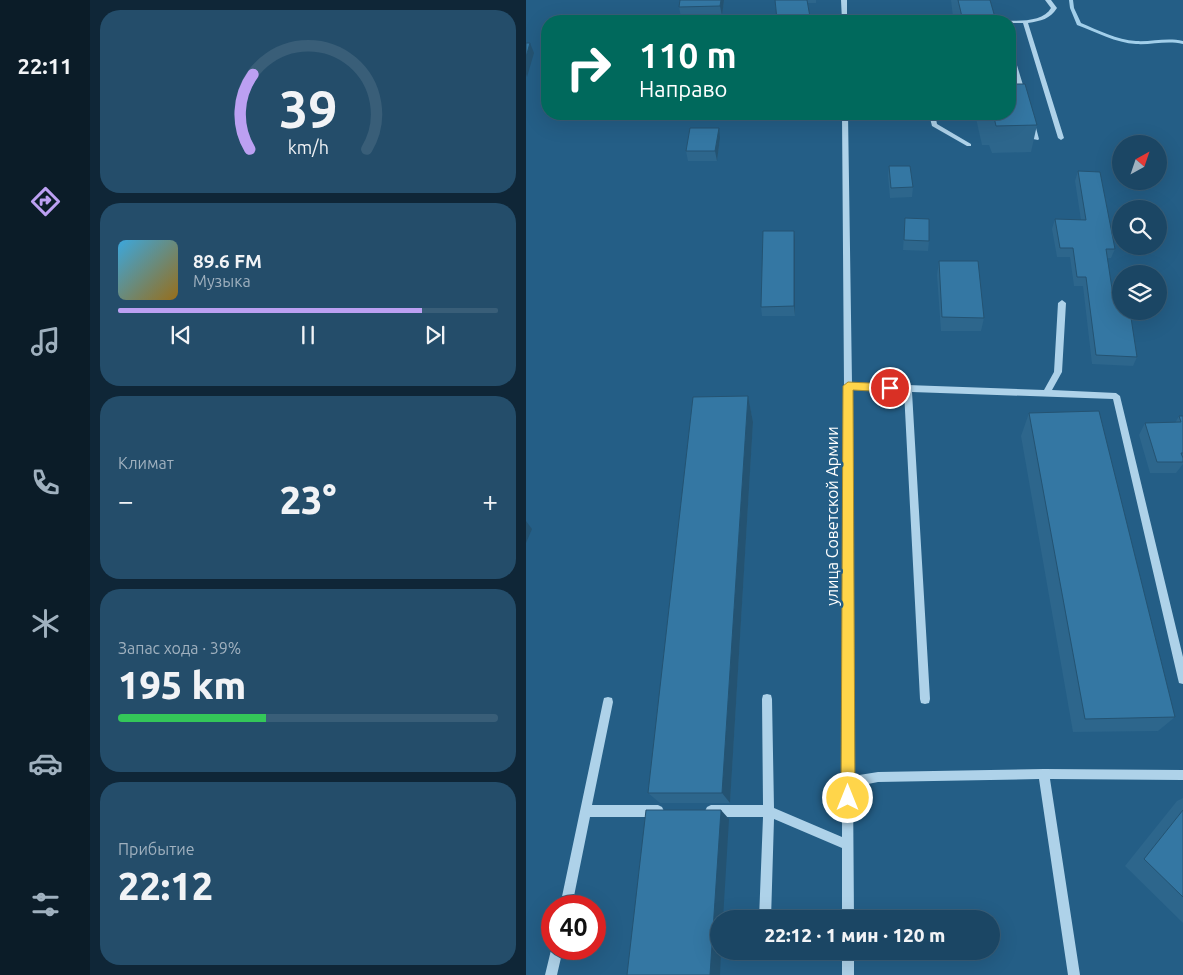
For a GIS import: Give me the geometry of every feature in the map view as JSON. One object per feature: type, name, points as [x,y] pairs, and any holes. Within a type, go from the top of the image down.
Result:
[{"type":"street","points":[[844,0],[845,15]]},
{"type":"street","points":[[1016,21],[1047,18],[1053,13],[1054,8],[1048,0]]},
{"type":"street","points":[[1025,21],[1061,138]]},
{"type":"street","name":"улица Советской Армии","points":[[845,120],[848,386],[848,910]]},
{"type":"street","points":[[933,120],[934,125],[969,145]]},
{"type":"street","points":[[1047,393],[1058,372],[1062,303]]},
{"type":"street","points":[[848,386],[1116,396],[1183,679]]},
{"type":"street","points":[[908,388],[925,699]]},
{"type":"street","points":[[765,910],[769,811],[767,699]]},
{"type":"street","points":[[568,895],[608,702]]},
{"type":"street","points":[[848,782],[878,777],[1044,774],[1183,775]]},
{"type":"street","points":[[1044,774],[1074,975]]},
{"type":"street","points":[[848,960],[848,975]]},
{"type":"lane","points":[[1016,72],[1026,104]]},
{"type":"lane","points":[[1028,113],[1036,139]]},
{"type":"lane","points":[[586,811],[672,811]]},
{"type":"lane","points":[[701,811],[769,811],[848,845]]},
{"type":"lane","points":[[551,975],[554,960]]},
{"type":"building","points":[[680,0],[721,0],[720,6],[679,7]]},
{"type":"building","points":[[775,0],[807,0],[810,15],[777,15]]},
{"type":"building","points":[[958,0],[990,0],[994,15],[962,15]]},
{"type":"building","points":[[526,43],[530,43],[526,57]]},
{"type":"building","points":[[1016,84],[1025,84],[1037,125],[996,126],[995,120],[1016,120]]},
{"type":"building","points":[[690,128],[719,128],[715,151],[686,151]]},
{"type":"building","points":[[889,166],[910,166],[913,187],[891,188]]},
{"type":"building","points":[[1078,171],[1100,172],[1112,234],[1112,249],[1106,249],[1112,289],[1112,320],[1131,320],[1137,357],[1096,355],[1086,277],[1077,277],[1073,248],[1060,248],[1055,219],[1086,220]]},
{"type":"building","points":[[905,218],[929,219],[929,241],[904,240]]},
{"type":"building","points":[[763,231],[794,231],[794,306],[761,307]]},
{"type":"building","points":[[939,261],[978,261],[984,318],[942,317]]},
{"type":"building","points":[[748,396],[722,793],[648,793],[693,397]]},
{"type":"building","points":[[1099,411],[1175,717],[1085,719],[1029,413]]},
{"type":"building","points":[[1179,416],[1183,416],[1183,453],[1181,453],[1183,462],[1157,462],[1145,423],[1181,422]]},
{"type":"building","points":[[646,810],[721,810],[714,910],[710,910],[710,975],[627,975]]},
{"type":"building","points":[[1183,810],[1183,897],[1144,859]]},
{"type":"waterway","points":[[1071,0],[1072,8],[1079,24],[1131,42],[1170,40],[1183,43]]},
{"type":"route","points":[[848,798],[848,386],[890,388]]}]
